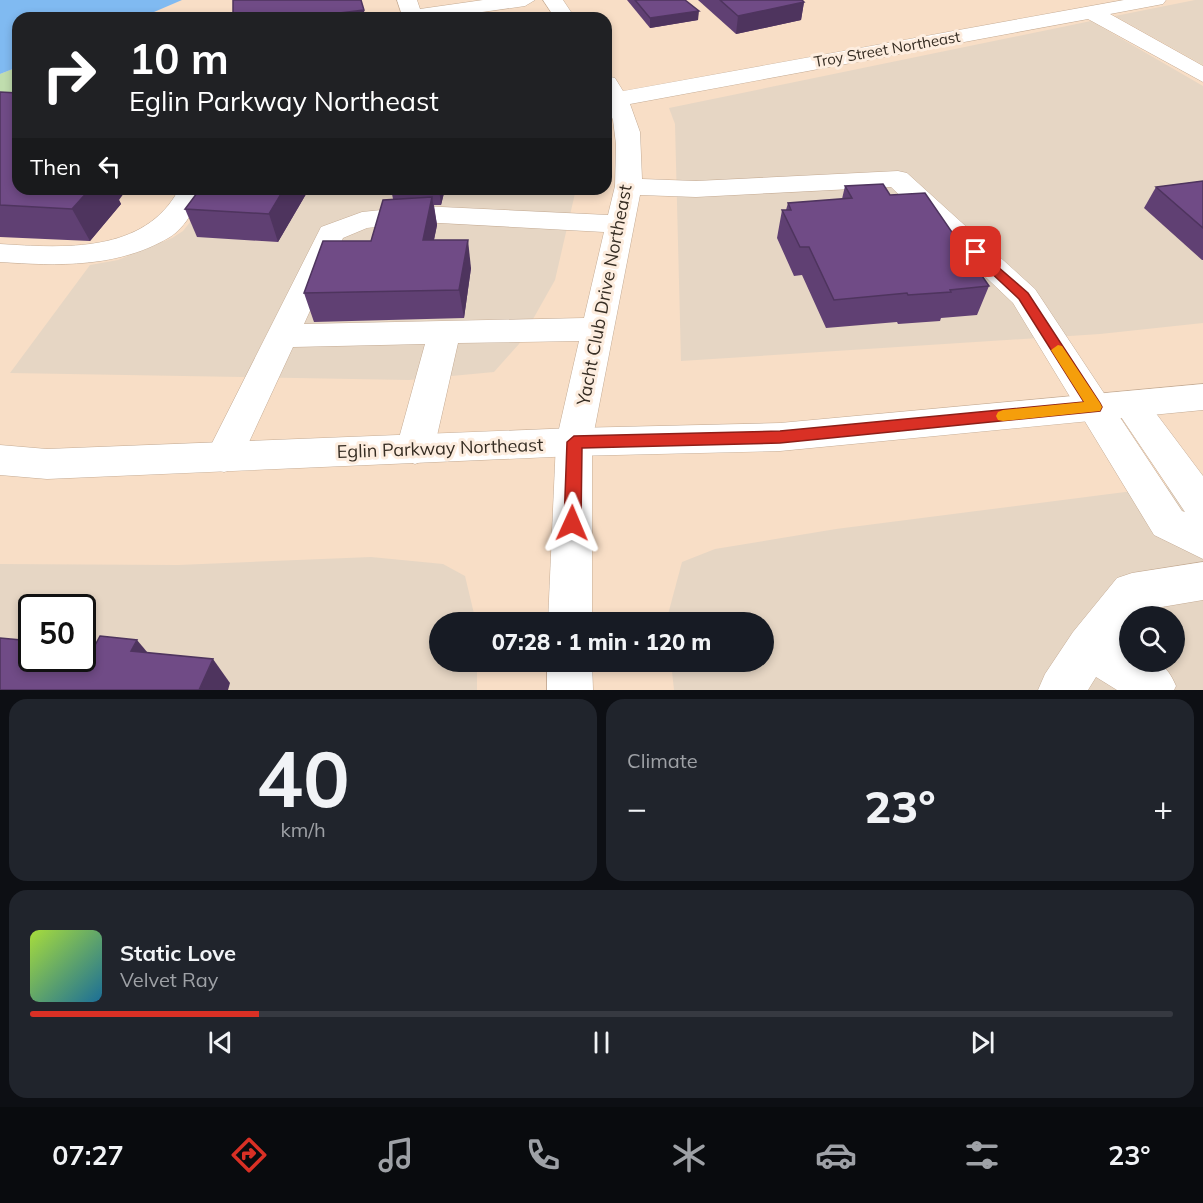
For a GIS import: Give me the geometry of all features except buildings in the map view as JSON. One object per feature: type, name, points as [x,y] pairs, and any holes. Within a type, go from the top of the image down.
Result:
[{"type":"main road","points":[[440,12],[525,0]]},
{"type":"main road","name":"Troy Street Northeast","points":[[612,90],[1156,0]]},
{"type":"main road","points":[[1091,12],[1203,75]]},
{"type":"main road","name":"Yacht Club Drive Northeast","points":[[570,612],[574,442],[628,186],[630,158],[617,130],[624,108],[612,90]]},
{"type":"main road","points":[[628,186],[696,189],[898,179],[1024,296],[1113,406],[1203,507]]},
{"type":"main road","points":[[0,253],[57,257],[109,251],[162,230],[189,195]]},
{"type":"main road","points":[[224,457],[331,233],[362,220],[421,214],[620,224]]},
{"type":"main road","points":[[281,336],[598,329]]},
{"type":"main road","points":[[415,449],[444,333]]},
{"type":"main road","name":"Eglin Parkway Northeast","points":[[1,462],[47,464],[574,442],[780,437],[1203,397]]},
{"type":"main road","points":[[1113,406],[1168,523],[1203,541]]},
{"type":"main road","points":[[1061,690],[1089,647],[1132,592],[1203,581]]},
{"type":"main road","points":[[1089,647],[1153,686]]},
{"type":"main road","points":[[570,672],[570,690]]},
{"type":"shaded area","points":[[1203,0],[1203,65],[1115,16]]},
{"type":"shaded area","points":[[1091,21],[1203,86],[1203,323],[1100,334],[681,361],[675,124],[669,108]]},
{"type":"shaded area","points":[[210,195],[575,195],[555,280],[519,344],[494,372],[409,380],[10,373],[90,265],[118,260],[172,238],[183,231]]},
{"type":"shaded area","points":[[1203,482],[1203,690],[674,690],[672,672],[774,672],[774,612],[669,612],[682,562],[715,549],[836,529]]},
{"type":"shaded area","points":[[371,557],[443,564],[465,576],[474,612],[429,612],[429,672],[477,672],[477,690],[0,690],[0,564],[178,565]]},
{"type":"green space","points":[[12,69],[12,99],[0,97],[0,74]]},
{"type":"water","points":[[0,0],[182,0],[154,12],[12,12],[12,69],[0,74]]},
{"type":"slow traffic","points":[[1003,416],[1094,407],[1058,350]]},
{"type":"route","points":[[572,523],[574,442],[780,437],[1094,407],[1024,296],[976,252]]}]
